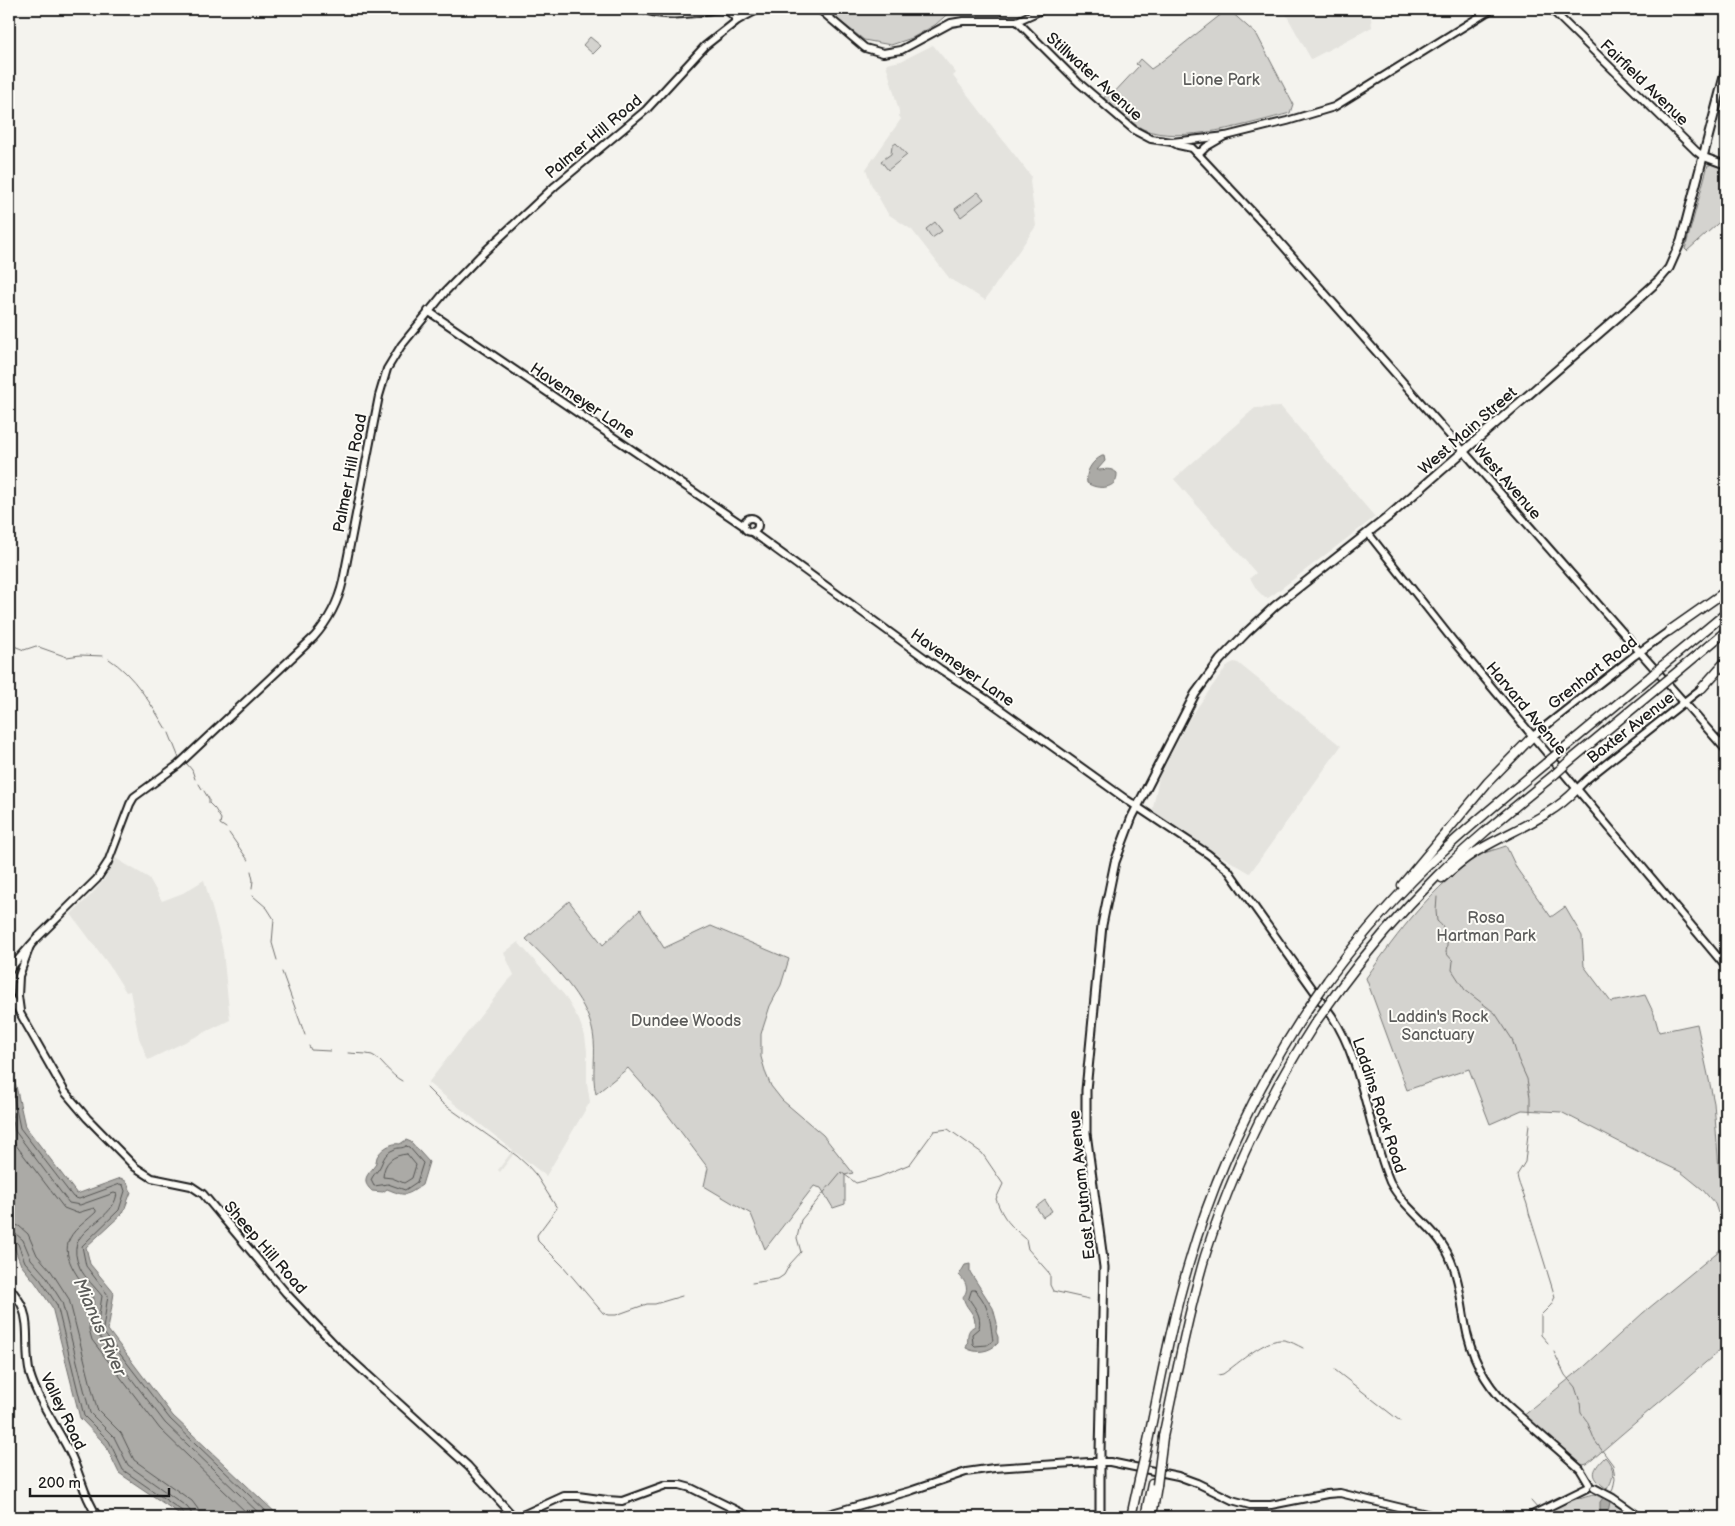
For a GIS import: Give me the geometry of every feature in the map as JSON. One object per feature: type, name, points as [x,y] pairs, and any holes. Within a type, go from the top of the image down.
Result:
[{"type":"highway","points":[[1669,631],[1726,591]]},
{"type":"highway","points":[[1372,925],[1442,851],[1726,613]]},
{"type":"highway","points":[[1152,1517],[1162,1437],[1190,1314],[1210,1241],[1240,1163],[1276,1088],[1315,1023],[1370,949],[1402,911],[1462,852],[1726,631]]},
{"type":"highway","points":[[1702,688],[1726,661]]},
{"type":"highway","points":[[1131,1517],[1177,1309],[1198,1233],[1228,1154],[1262,1085],[1307,1010],[1397,890],[1488,782],[1533,736]]},
{"type":"highway","points":[[1402,911],[1471,854],[1544,816],[1577,789]]},
{"type":"highway","points":[[1145,1517],[1155,1484]]},
{"type":"main road","name":"West Main Street","points":[[1156,772],[1190,702],[1220,660],[1246,633],[1275,606],[1368,532],[1464,451],[1659,280],[1669,268],[1681,241],[1726,69]]},
{"type":"main road","name":"East Putnam Avenue","points":[[1100,1517],[1104,1267],[1086,1133],[1086,1090],[1102,925],[1109,888],[1116,862],[1137,807],[1156,772]]},
{"type":"street","points":[[644,9],[668,14],[722,10],[738,20]]},
{"type":"street","name":"Palmer Hill Road","points":[[9,970],[30,944],[98,880],[108,862],[134,797],[178,765],[314,637],[329,618],[339,598],[343,581],[371,428],[384,378],[387,369],[401,346],[428,311],[460,276],[555,186],[646,110],[706,46],[738,20],[760,9]]},
{"type":"street","points":[[819,9],[865,48],[883,53],[893,53],[901,50],[952,24],[963,21],[1017,21],[1044,9]]},
{"type":"street","points":[[1226,136],[1201,152],[1194,147],[1199,138],[1226,136],[1334,107],[1492,9]]},
{"type":"street","name":"Fairfield Avenue","points":[[1551,9],[1704,157],[1726,164]]},
{"type":"street","name":"Stillwater Avenue","points":[[1017,21],[1079,83],[1134,130],[1151,139],[1194,147]]},
{"type":"street","name":"West Avenue","points":[[1203,139],[1208,164]]},
{"type":"street","name":"West Avenue","points":[[1194,147],[1726,750]]},
{"type":"street","name":"Havemeyer Lane","points":[[428,311],[744,526]]},
{"type":"street","name":"Havemeyer Lane","points":[[722,511],[749,519]]},
{"type":"street","points":[[749,519],[755,520],[758,526],[752,532],[747,531],[744,526],[745,522],[749,519]]},
{"type":"street","name":"Havemeyer Lane","points":[[758,526],[773,548]]},
{"type":"street","name":"Havemeyer Lane","points":[[752,532],[940,669],[986,699],[1137,807]]},
{"type":"street","name":"Harvard Avenue","points":[[1368,532],[1454,642],[1726,967]]},
{"type":"street","name":"Grenhart Road","points":[[1533,736],[1639,652],[1669,631]]},
{"type":"street","name":"Baxter Avenue","points":[[1577,789],[1702,688]]},
{"type":"street","name":"Laddins Rock Road","points":[[1137,807],[1208,854],[1228,870],[1332,1016],[1348,1047],[1384,1164],[1393,1186],[1406,1205],[1436,1235],[1450,1257],[1459,1287],[1468,1338],[1482,1372],[1501,1399],[1580,1470],[1590,1487]]},
{"type":"street","points":[[21,1015],[18,996],[19,976],[30,944]]},
{"type":"street","name":"Sheep Hill Road","points":[[9,998],[66,1092],[87,1118],[135,1167],[152,1178],[191,1186],[203,1194],[286,1293],[337,1347],[468,1466],[516,1517]]},
{"type":"street","name":"Valley Road","points":[[9,1287],[22,1306],[25,1315],[28,1362],[36,1389],[71,1455],[90,1503],[98,1517]]},
{"type":"street","points":[[818,1517],[910,1491],[966,1472],[994,1468],[1100,1462],[1138,1467],[1184,1478],[1232,1500],[1250,1505],[1271,1505],[1340,1493],[1439,1517]]},
{"type":"street","points":[[516,1517],[564,1496],[622,1501],[666,1485],[691,1488],[714,1501],[750,1517]]},
{"type":"street","points":[[1528,1517],[1590,1487],[1605,1493],[1640,1517]]},
{"type":"street","points":[[530,1517],[534,1510]]},
{"type":"shaded area","points":[[1283,9],[1370,9],[1372,27],[1311,59]]},
{"type":"shaded area","points":[[933,45],[956,73],[953,76],[1031,176],[1036,226],[985,300],[950,279],[912,230],[888,214],[871,184],[866,169],[901,119],[886,64],[901,61]]},
{"type":"shaded area","points":[[1281,407],[1375,517],[1274,594],[1265,598],[1257,590],[1250,578],[1256,573],[1174,479],[1255,408]]},
{"type":"shaded area","points":[[1234,662],[1238,663],[1341,746],[1250,873],[1152,813],[1159,777],[1190,718],[1228,665]]},
{"type":"shaded area","points":[[115,858],[149,878],[162,901],[183,893],[204,880],[223,951],[230,1020],[148,1060],[139,1038],[130,991],[126,992],[109,965],[71,914],[104,880]]},
{"type":"shaded area","points":[[518,942],[565,996],[579,1020],[585,1036],[587,1051],[587,1083],[590,1102],[546,1176],[515,1152],[500,1172],[498,1170],[513,1150],[428,1083],[514,975],[504,953]]},
{"type":"green space","points":[[825,9],[953,9],[935,25],[912,38],[891,45],[864,40]]},
{"type":"green space","name":"Lione Park","points":[[1228,9],[1257,35],[1293,104],[1290,113],[1237,127],[1196,134],[1176,135],[1143,129],[1128,119],[1104,98],[1107,94],[1110,97],[1139,66],[1136,64],[1140,59],[1151,69]]},
{"type":"green space","points":[[590,37],[601,46],[593,54],[583,45]]},
{"type":"green space","points":[[896,143],[907,155],[888,170],[881,161],[891,154],[892,146]]},
{"type":"green space","points":[[1711,163],[1726,168],[1726,216],[1687,251],[1685,249],[1708,165]]},
{"type":"green space","points":[[978,192],[984,199],[961,217],[955,209]]},
{"type":"green space","points":[[935,222],[942,231],[932,238],[926,229]]},
{"type":"green space","points":[[1506,846],[1517,869],[1551,917],[1565,907],[1582,936],[1584,966],[1611,1002],[1645,995],[1654,1014],[1659,1032],[1697,1024],[1714,1103],[1722,1210],[1718,1213],[1715,1204],[1702,1189],[1681,1172],[1561,1112],[1522,1110],[1490,1124],[1469,1069],[1407,1090],[1366,978],[1404,927],[1432,895],[1463,867],[1480,855]]},
{"type":"green space","name":"Dundee Woods","points":[[569,901],[603,945],[640,910],[664,948],[711,926],[789,959],[781,985],[770,1006],[761,1034],[761,1057],[771,1086],[782,1100],[823,1135],[853,1173],[845,1175],[845,1204],[833,1208],[821,1188],[814,1186],[765,1249],[751,1214],[704,1186],[708,1168],[659,1103],[628,1068],[596,1094],[593,1033],[584,1007],[567,982],[526,939]]},
{"type":"green space","points":[[1045,1200],[1052,1211],[1043,1217],[1036,1207]]},
{"type":"green space","points":[[1726,1245],[1726,1345],[1587,1464],[1578,1463],[1522,1417],[1585,1366],[1643,1313]]},
{"type":"green space","points":[[1605,1457],[1611,1465],[1613,1473],[1607,1489],[1595,1478],[1594,1474]]},
{"type":"green space","points":[[1594,1494],[1634,1517],[1545,1517],[1559,1506]]},
{"type":"water","points":[[1104,456],[1105,461],[1097,470],[1110,469],[1117,473],[1116,479],[1114,483],[1106,487],[1096,487],[1087,483],[1087,475],[1090,467]]},
{"type":"water","name":"Mianus River","points":[[9,1055],[25,1126],[77,1194],[121,1178],[127,1182],[131,1192],[123,1213],[86,1247],[90,1264],[114,1293],[108,1330],[173,1416],[280,1517],[184,1517],[119,1473],[105,1444],[80,1418],[52,1307],[21,1265],[14,1247],[9,1241]]},
{"type":"water","points":[[406,1140],[411,1142],[429,1162],[422,1185],[412,1192],[405,1194],[387,1189],[383,1192],[372,1191],[366,1182],[366,1178],[375,1166],[381,1151]]},
{"type":"water","points":[[970,1264],[970,1272],[993,1308],[997,1323],[998,1343],[983,1351],[974,1351],[966,1348],[968,1333],[975,1326],[975,1322],[963,1298],[966,1287],[964,1280],[959,1275],[965,1265]]},
{"type":"water","points":[[1603,1498],[1610,1502],[1607,1517],[1601,1517],[1600,1515],[1600,1502]]},
{"type":"waterway","points":[[9,644],[24,650],[36,646],[67,657],[80,655],[103,656]]},
{"type":"waterway","points":[[109,659],[134,682],[166,729]]},
{"type":"waterway","points":[[169,733],[179,758]]},
{"type":"waterway","points":[[187,764],[192,770],[195,779]]},
{"type":"waterway","points":[[199,784],[202,789]]},
{"type":"waterway","points":[[204,791],[209,799],[209,803],[221,819],[220,824],[226,828]]},
{"type":"waterway","points":[[229,833],[248,860]]},
{"type":"waterway","points":[[251,871],[252,889]]},
{"type":"waterway","points":[[253,896],[267,908],[274,919],[272,943],[277,960]]},
{"type":"waterway","points":[[1437,897],[1437,921],[1446,932],[1446,953],[1453,961],[1452,970],[1465,990],[1495,1013],[1512,1039],[1527,1079],[1530,1113]]},
{"type":"waterway","points":[[282,972],[305,1035]]},
{"type":"waterway","points":[[309,1046],[311,1050],[330,1051]]},
{"type":"waterway","points":[[348,1053],[372,1055],[402,1081]]},
{"type":"waterway","points":[[427,1088],[442,1103],[517,1156],[536,1175],[557,1208],[537,1235],[538,1241],[563,1266],[603,1313],[616,1315],[647,1304],[655,1304],[682,1296]]},
{"type":"waterway","points":[[1529,1124],[1525,1162],[1517,1175],[1555,1297],[1551,1305],[1541,1315],[1541,1335],[1548,1343]]},
{"type":"waterway","points":[[752,1283],[778,1279],[784,1275],[790,1264],[801,1252],[797,1238],[801,1220],[841,1172],[856,1183],[879,1177],[910,1164],[934,1131],[948,1129],[982,1153],[1003,1184],[996,1199],[999,1206],[1008,1222],[1026,1239],[1028,1249],[1050,1274],[1050,1285],[1053,1291],[1089,1299]]},
{"type":"waterway","points":[[1218,1375],[1223,1374],[1252,1352],[1277,1340],[1291,1342],[1303,1348]]},
{"type":"waterway","points":[[1554,1352],[1565,1375],[1575,1387],[1581,1413],[1587,1421],[1595,1441],[1613,1465],[1615,1479],[1611,1493]]},
{"type":"waterway","points":[[1335,1370],[1400,1421]]},
{"type":"waterway","points":[[1531,1501],[1538,1509]]},
{"type":"park label","name":"Rosa Hartman Park","points":[[1486,926]]},
{"type":"park label","name":"Laddin's Rock Sanctuary","points":[[1438,1025]]}]
